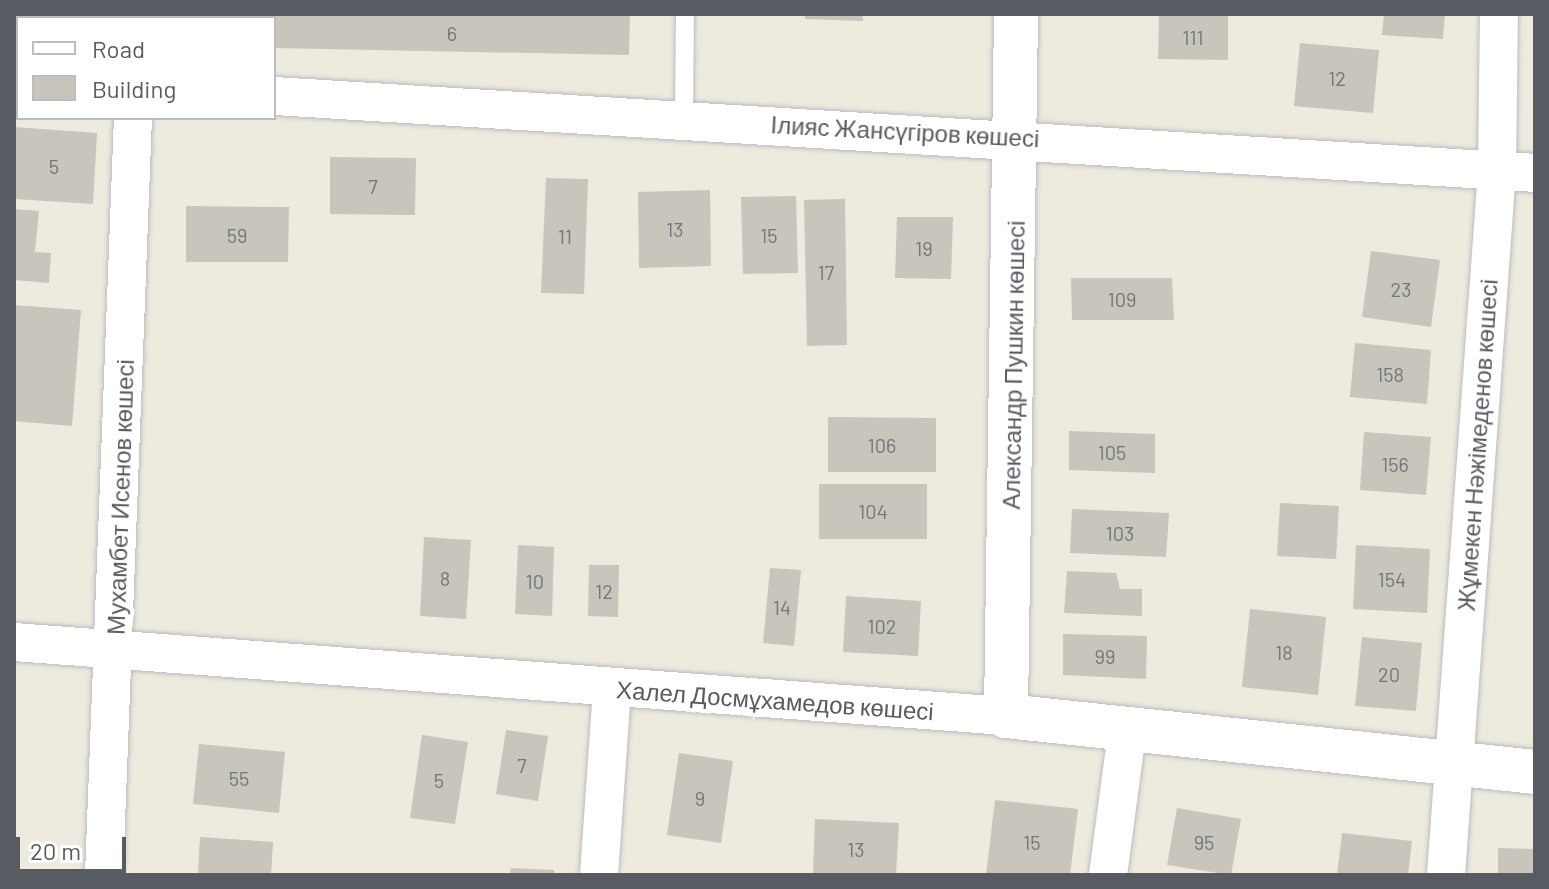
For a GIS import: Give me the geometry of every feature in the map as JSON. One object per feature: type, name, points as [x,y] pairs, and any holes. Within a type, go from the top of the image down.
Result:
[{"type":"street","name":"Александр Пушкин көшесі","points":[[1006,716],[1017,136],[1016,14]]},
{"type":"street","name":"Жұмекен Нәжімеденов көшесі","points":[[1446,875],[1497,170],[1499,14]]},
{"type":"street","name":"Ілияс Жансүгіров көшесі","points":[[276,96],[1017,136],[1535,173]]},
{"type":"street","name":"Мухамбет Исенов көшесі","points":[[104,875],[133,120]]},
{"type":"street","name":"Халел Досмұхамедов көшесі","points":[[14,642],[1006,716],[1127,732],[1535,772]]},
{"type":"street","points":[[599,875],[612,688]]},
{"type":"street","points":[[1108,875],[1127,732]]},
{"type":"lane","points":[[684,119],[685,14]]},
{"type":"building","points":[[225,14],[630,14],[629,55],[276,48],[276,16]]},
{"type":"building","points":[[805,14],[863,14],[863,21],[805,19]]},
{"type":"building","points":[[1159,14],[1228,14],[1228,60],[1158,59]]},
{"type":"building","points":[[1384,14],[1445,14],[1443,39],[1382,35]]},
{"type":"building","points":[[1300,43],[1379,50],[1373,113],[1294,106]]},
{"type":"building","points":[[14,127],[97,133],[93,204],[14,199]]},
{"type":"building","points":[[330,157],[416,158],[415,215],[330,214]]},
{"type":"building","points":[[546,178],[588,179],[584,294],[541,293]]},
{"type":"building","points":[[710,190],[711,266],[639,268],[638,192]]},
{"type":"building","points":[[796,196],[798,273],[743,274],[741,197]]},
{"type":"building","points":[[845,199],[847,345],[807,346],[804,200]]},
{"type":"building","points":[[186,206],[289,207],[288,262],[186,262]]},
{"type":"building","points":[[14,209],[39,211],[35,252],[51,253],[49,283],[14,280]]},
{"type":"building","points":[[897,217],[953,217],[951,279],[895,278]]},
{"type":"building","points":[[1371,251],[1440,260],[1431,327],[1362,317]]},
{"type":"building","points":[[1071,278],[1172,278],[1174,320],[1072,320]]},
{"type":"building","points":[[14,305],[81,310],[72,426],[14,421]]},
{"type":"building","points":[[1355,343],[1431,350],[1427,404],[1350,397]]},
{"type":"building","points":[[828,417],[936,418],[936,472],[828,472]]},
{"type":"building","points":[[1069,431],[1155,434],[1155,473],[1069,470]]},
{"type":"building","points":[[1364,432],[1431,437],[1426,495],[1360,490]]},
{"type":"building","points":[[819,484],[927,484],[927,539],[819,539]]},
{"type":"building","points":[[1280,503],[1339,506],[1336,559],[1277,556]]},
{"type":"building","points":[[1072,509],[1169,513],[1166,557],[1070,553]]},
{"type":"building","points":[[424,537],[471,540],[466,619],[420,616]]},
{"type":"building","points":[[518,545],[554,547],[552,616],[515,614]]},
{"type":"building","points":[[1356,545],[1430,549],[1427,613],[1353,609]]},
{"type":"building","points":[[589,565],[619,565],[618,617],[588,616]]},
{"type":"building","points":[[770,568],[801,570],[794,646],[763,643]]},
{"type":"building","points":[[1067,571],[1116,573],[1120,589],[1142,589],[1142,616],[1064,613]]},
{"type":"building","points":[[846,596],[921,601],[918,656],[843,652]]},
{"type":"building","points":[[1250,609],[1326,617],[1318,695],[1242,687]]},
{"type":"building","points":[[1063,634],[1147,636],[1146,679],[1063,675]]},
{"type":"building","points":[[1362,637],[1422,643],[1416,711],[1355,706]]},
{"type":"building","points":[[506,730],[548,736],[538,801],[496,794]]},
{"type":"building","points":[[422,735],[468,742],[455,824],[410,818]]},
{"type":"building","points":[[199,744],[285,752],[279,813],[193,804]]},
{"type":"building","points":[[679,753],[733,761],[721,843],[667,835]]},
{"type":"building","points":[[995,800],[1078,809],[1070,875],[986,875]]},
{"type":"building","points":[[1177,808],[1241,819],[1231,875],[1167,865]]},
{"type":"building","points":[[815,819],[899,823],[896,875],[813,875]]},
{"type":"building","points":[[1342,833],[1412,841],[1408,875],[1337,875]]},
{"type":"building","points":[[200,837],[273,842],[271,875],[198,875]]},
{"type":"building","points":[[1498,848],[1535,849],[1535,875],[1498,875]]},
{"type":"building","points":[[511,868],[554,870],[554,875],[510,875]]}]
